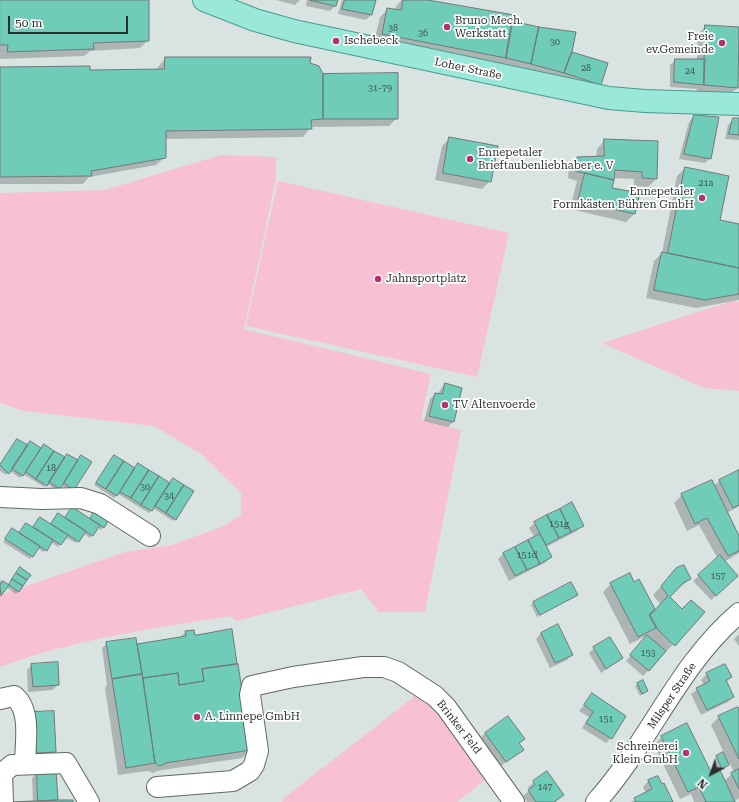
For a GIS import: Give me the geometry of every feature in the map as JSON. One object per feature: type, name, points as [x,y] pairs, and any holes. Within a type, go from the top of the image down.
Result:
[{"type":"main road","name":"Loher Straße","points":[[204,0],[255,20],[294,31],[588,94],[645,101],[739,104]]},
{"type":"street","points":[[0,497],[41,499],[82,498],[100,504],[150,536]]},
{"type":"street","name":"Milsper Straße","points":[[596,802],[626,763],[699,656],[739,613]]},
{"type":"street","name":"Brinker Feld","points":[[157,787],[226,782],[233,781],[245,775],[254,765],[258,751],[250,688],[293,677],[364,667],[384,667],[398,672],[435,696],[446,707],[514,802]]},
{"type":"street","points":[[0,699],[14,696],[21,702],[26,722],[25,764]]},
{"type":"street","points":[[3,802],[1,773],[12,765],[66,763],[89,802]]},
{"type":"shaded area","points":[[221,155],[276,157],[276,179],[244,329],[431,374],[421,419],[461,430],[425,612],[379,612],[361,589],[236,621],[230,616],[142,630],[85,642],[28,657],[0,667],[0,595],[125,552],[172,545],[224,526],[241,515],[241,493],[201,454],[154,426],[24,411],[0,403],[0,193],[105,190]]},
{"type":"shaded area","name":"Jahnsportplatz","points":[[278,181],[509,233],[477,377],[246,326]]},
{"type":"shaded area","points":[[732,301],[739,302],[739,391],[704,388],[602,343]]},
{"type":"shaded area","points":[[419,693],[447,716],[487,778],[457,802],[282,802],[284,798]]},
{"type":"building","points":[[0,0],[149,0],[149,41],[93,43],[94,49],[7,52],[8,45],[0,45]]},
{"type":"building","points":[[310,0],[338,0],[336,6]]},
{"type":"building","points":[[345,0],[376,0],[372,15],[342,9]]},
{"type":"building","name":"Bruno Mech. Werkstatt","points":[[403,0],[428,0],[514,15],[506,58],[382,34],[387,8],[401,10]]},
{"type":"building","points":[[512,21],[539,27],[531,64],[506,58]]},
{"type":"building","name":"Freie ev.Gemeinde","points":[[705,25],[739,27],[738,88],[704,85]]},
{"type":"building","points":[[539,27],[576,32],[572,52],[564,73],[531,64]]},
{"type":"building","points":[[572,52],[608,63],[601,85],[564,73]]},
{"type":"building","points":[[165,57],[311,57],[310,63],[319,66],[323,74],[323,119],[311,120],[312,129],[166,131],[166,158],[91,171],[92,176],[0,177],[0,67],[90,66],[90,70],[164,69]]},
{"type":"building","points":[[675,59],[705,59],[704,85],[674,82]]},
{"type":"building","points":[[398,73],[398,119],[323,119],[323,74]]},
{"type":"building","points":[[694,115],[719,117],[711,159],[684,154]]},
{"type":"building","points":[[733,118],[739,118],[739,135],[729,134]]},
{"type":"building","name":"Ennepetaler Brieftaubenliebhaber e. V","points":[[449,137],[498,146],[491,182],[443,173]]},
{"type":"building","points":[[604,139],[658,141],[657,179],[642,178],[642,172],[615,170],[614,180],[575,171],[577,157],[604,156]]},
{"type":"building","name":"Ennepetaler Formkästen Bühren GmbH","points":[[685,167],[729,176],[720,220],[739,224],[739,268],[668,253]]},
{"type":"building","points":[[585,173],[614,180],[612,188],[640,193],[635,214],[578,201]]},
{"type":"building","points":[[662,252],[739,268],[739,294],[705,300],[654,290]]},
{"type":"building","name":"TV Altenvoerde","points":[[445,383],[462,388],[454,422],[429,416],[435,393],[442,394]]},
{"type":"building","points":[[17,439],[28,445],[9,474],[0,465]]},
{"type":"building","points":[[30,441],[41,448],[23,476],[12,469]]},
{"type":"building","points":[[44,444],[54,451],[36,479],[26,472]]},
{"type":"building","points":[[54,451],[65,457],[47,486],[36,479]]},
{"type":"building","points":[[67,454],[78,460],[60,489],[49,482]]},
{"type":"building","points":[[81,455],[92,462],[74,490],[64,483]]},
{"type":"building","points":[[114,455],[124,461],[106,489],[96,483]]},
{"type":"building","points":[[124,461],[135,468],[117,496],[106,489]]},
{"type":"building","points":[[138,463],[149,470],[131,498],[120,492]]},
{"type":"building","points":[[149,470],[159,476],[141,505],[131,498]]},
{"type":"building","points":[[739,470],[739,505],[733,508],[719,480]]},
{"type":"building","points":[[159,476],[170,483],[152,511],[141,505]]},
{"type":"building","points":[[173,478],[184,485],[166,513],[155,506]]},
{"type":"building","points":[[712,480],[739,536],[739,551],[728,556],[707,518],[695,524],[681,494]]},
{"type":"building","points":[[184,485],[194,491],[176,520],[166,513]]},
{"type":"building","points":[[572,502],[584,526],[571,532],[560,509]]},
{"type":"building","points":[[72,507],[100,525],[93,536],[65,518]]},
{"type":"building","points":[[560,509],[571,532],[559,538],[547,515]]},
{"type":"building","points":[[95,510],[109,519],[104,528],[90,519]]},
{"type":"building","points":[[58,513],[86,531],[79,542],[51,524]]},
{"type":"building","points":[[547,515],[559,538],[546,545],[534,522]]},
{"type":"building","points":[[40,517],[68,535],[61,545],[33,527]]},
{"type":"building","points":[[26,523],[53,540],[47,551],[19,533]]},
{"type":"building","points":[[12,528],[40,546],[33,557],[5,539]]},
{"type":"building","points":[[540,534],[552,557],[540,564],[528,540]]},
{"type":"building","points":[[528,540],[540,564],[527,570],[515,547]]},
{"type":"building","points":[[515,547],[527,570],[515,576],[503,553]]},
{"type":"building","points":[[720,555],[738,576],[716,596],[698,575]]},
{"type":"building","points":[[684,565],[691,579],[683,583],[670,597],[682,609],[691,600],[705,612],[675,646],[658,630],[650,615],[668,596],[661,586],[676,568]]},
{"type":"building","points":[[20,567],[31,575],[27,580],[16,573]]},
{"type":"building","points":[[16,573],[27,580],[23,586],[12,579]]},
{"type":"building","points":[[630,573],[634,582],[639,579],[655,609],[649,615],[656,628],[638,637],[610,583]]},
{"type":"building","points":[[12,579],[23,586],[19,592],[9,585]]},
{"type":"building","points":[[3,581],[9,585],[1,596],[0,586]]},
{"type":"building","points":[[571,582],[578,595],[540,615],[533,602]]},
{"type":"building","points":[[558,624],[573,655],[555,663],[541,633]]},
{"type":"building","points":[[232,629],[237,664],[202,669],[204,681],[179,685],[178,673],[143,678],[137,644],[186,636],[185,631],[194,630],[195,635]]},
{"type":"building","points":[[647,635],[666,651],[649,671],[630,655]]},
{"type":"building","points":[[610,637],[623,658],[606,669],[593,647]]},
{"type":"building","points":[[136,638],[142,674],[112,679],[106,642]]},
{"type":"building","points":[[58,662],[59,685],[33,687],[31,664]]},
{"type":"building","name":"A. Linnepe GmbH","points":[[238,664],[251,750],[165,763],[159,766],[155,763],[143,678],[178,673],[179,685],[204,681],[202,669]]},
{"type":"building","points":[[725,664],[732,677],[726,680],[734,697],[707,710],[696,688],[710,681],[706,673]]},
{"type":"building","points":[[142,674],[155,763],[126,768],[112,679]]},
{"type":"building","points":[[643,680],[648,691],[642,694],[637,683]]},
{"type":"building","points":[[592,693],[626,716],[612,739],[586,723],[593,712],[584,705]]},
{"type":"building","points":[[738,707],[739,709],[739,759],[718,716]]},
{"type":"building","points":[[54,711],[56,752],[36,753],[34,712]]},
{"type":"building","points":[[508,716],[525,739],[519,743],[524,750],[506,762],[485,733]]},
{"type":"building","name":"Schreinerei Klein GmbH","points":[[687,723],[712,774],[720,770],[735,802],[706,802],[699,787],[688,792],[661,736]]},
{"type":"building","points":[[723,752],[729,765],[722,769],[716,756]]},
{"type":"building","points":[[739,769],[739,789],[731,773]]},
{"type":"building","points":[[37,771],[56,771],[58,800],[38,801]]},
{"type":"building","points":[[547,771],[564,795],[554,802],[536,802],[528,790],[535,785],[533,781]]},
{"type":"building","points":[[658,776],[662,784],[664,783],[673,802],[636,802],[634,798],[652,789],[648,780]]},
{"type":"building","points":[[73,800],[73,802],[10,802]]},
{"type":"place","name":"Bruno Mech. Werkstatt","points":[[447,27]]},
{"type":"place","name":"Ischebeck","points":[[336,41]]},
{"type":"place","name":"Freie ev.Gemeinde","points":[[722,43]]},
{"type":"place","name":"Ennepetaler Brieftaubenliebhaber e. V","points":[[470,159]]},
{"type":"place","name":"Ennepetaler Formkästen Bühren GmbH","points":[[702,198]]},
{"type":"place","name":"Jahnsportplatz","points":[[378,279]]},
{"type":"place","name":"TV Altenvoerde","points":[[445,405]]},
{"type":"place","name":"A. Linnepe GmbH","points":[[197,717]]},
{"type":"place","name":"Schreinerei Klein GmbH","points":[[686,753]]}]
